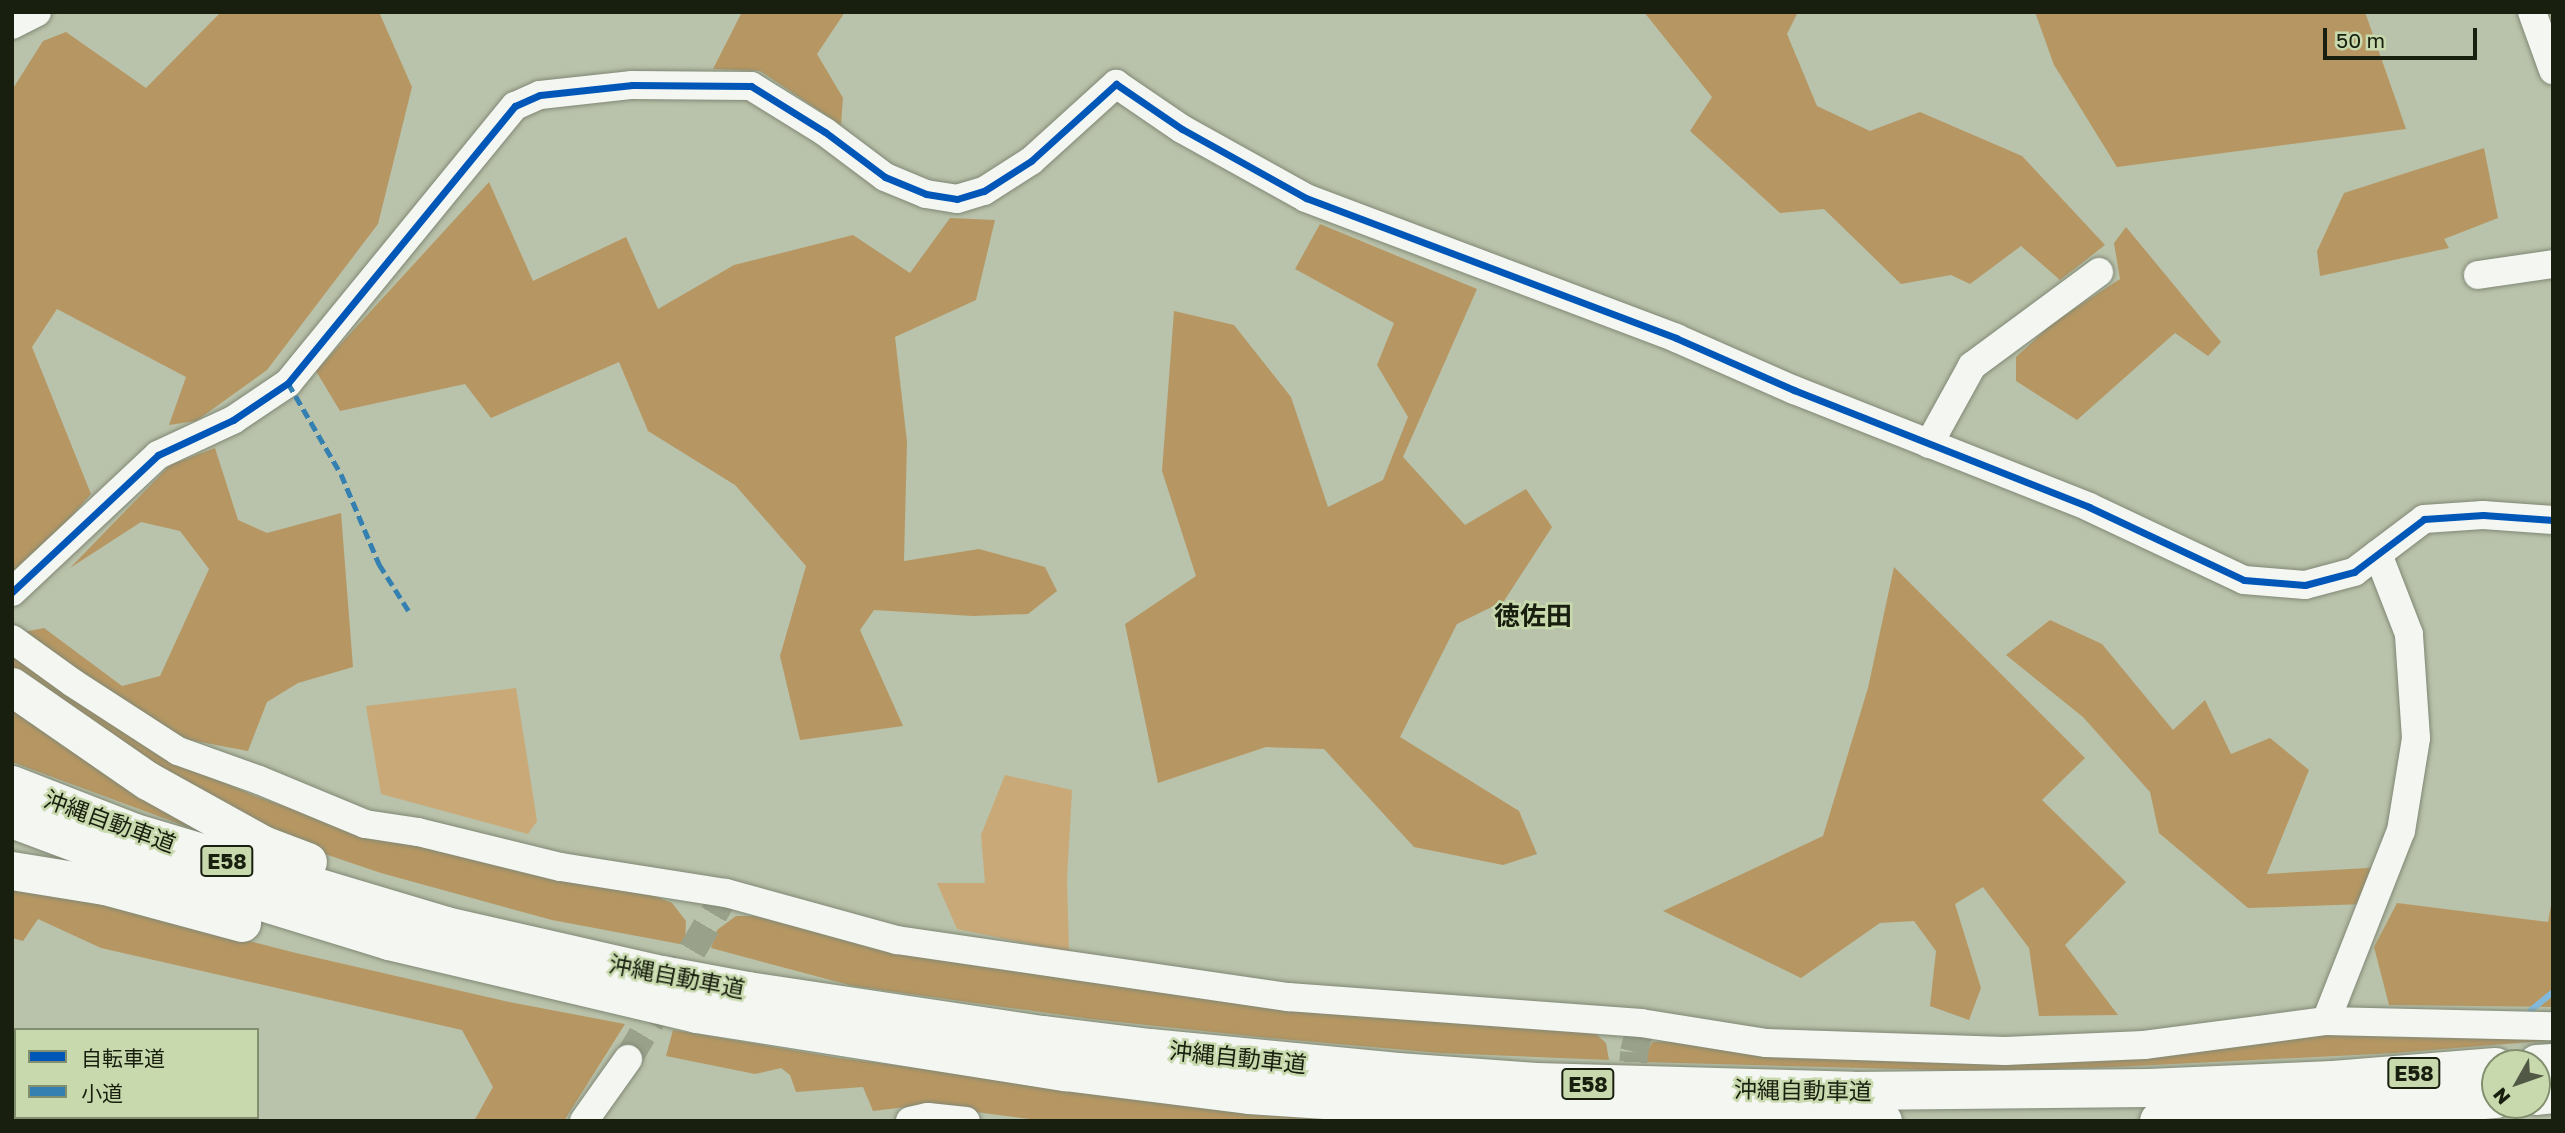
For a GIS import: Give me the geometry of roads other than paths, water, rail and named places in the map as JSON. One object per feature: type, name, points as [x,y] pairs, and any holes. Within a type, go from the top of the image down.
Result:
[{"type":"highway","points":[[12,687],[148,781],[208,815],[263,845],[384,890],[446,926]]},
{"type":"highway","name":"沖縄自動車道","points":[[12,785],[135,832],[446,926],[662,975],[846,1006],[1110,1043],[1426,1074],[1668,1088],[2016,1091],[2320,1080],[2481,1068]]},
{"type":"highway","name":"沖縄自動車道","points":[[12,819],[103,853],[389,941],[697,1014],[1065,1072],[1249,1095],[1537,1114],[1883,1121]]},
{"type":"highway","points":[[12,871],[105,886],[288,935],[389,941]]},
{"type":"highway","name":"E58","points":[[2159,1121],[2338,1112],[2481,1100]]},
{"type":"street","points":[[12,25],[37,12]]},
{"type":"street","points":[[2532,12],[2553,70]]},
{"type":"street","points":[[12,592],[158,456],[233,419],[288,383],[318,342],[443,197],[515,106],[540,95],[632,85],[751,86],[825,132],[885,177],[926,194],[957,199],[984,191],[1031,161],[1116,84],[1182,129],[1306,198],[1676,338],[1794,390],[2089,507],[2244,580],[2305,585],[2354,572],[2424,519],[2483,515],[2553,520]]},
{"type":"street","points":[[2478,275],[2553,264]]},
{"type":"street","points":[[1928,444],[1972,366],[2099,272]]},
{"type":"street","points":[[2326,1021],[2401,831],[2416,738],[2409,634],[2378,554]]},
{"type":"street","points":[[12,639],[73,684],[178,751],[259,780],[365,824],[418,832],[561,867],[726,893],[897,940],[1288,997],[1641,1023],[1766,1043],[2005,1051],[2144,1045],[2326,1021],[2553,1026]]},
{"type":"street","points":[[584,1121],[628,1059]]},
{"type":"street","points":[[910,1121],[928,1117],[966,1121]]},
{"type":"waterway","points":[[2531,1010],[2553,992]]},
{"type":"tunnel","points":[[628,1059],[726,893]]},
{"type":"tunnel","points":[[1631,1104],[1634,1052],[1641,1023]]},
{"type":"district","name":"徳佐田","points":[[1533,616]]}]
